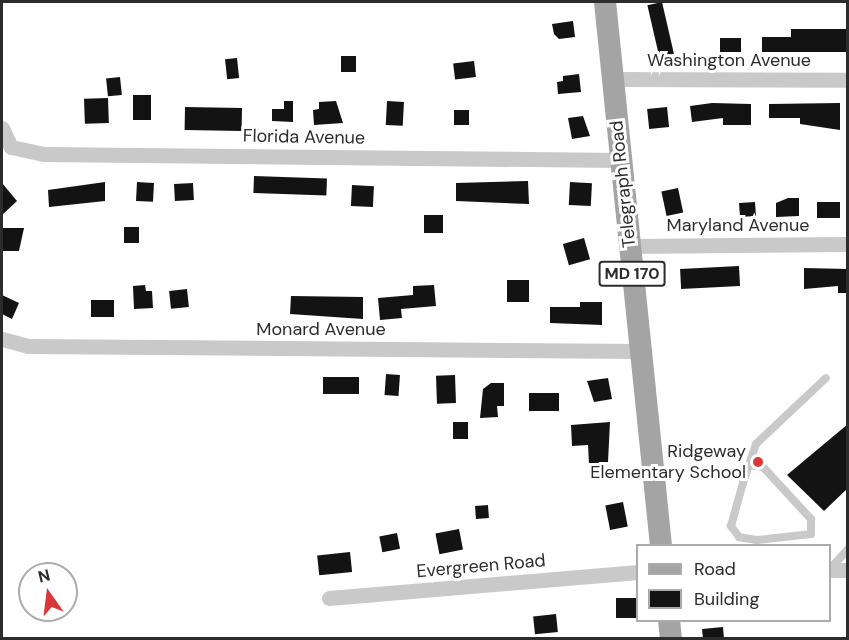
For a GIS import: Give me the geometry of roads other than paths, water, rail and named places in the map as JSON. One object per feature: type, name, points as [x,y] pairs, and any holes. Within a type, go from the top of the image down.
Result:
[{"type":"main road","name":"Telegraph Road","points":[[604,2],[661,544]]},
{"type":"main road","points":[[669,622],[671,639]]},
{"type":"street","name":"Washington Avenue","points":[[611,80],[848,80]]},
{"type":"street","name":"Florida Avenue","points":[[2,128],[11,147],[44,153],[620,160]]},
{"type":"street","name":"Maryland Avenue","points":[[629,246],[848,244]]},
{"type":"street","name":"Monard Avenue","points":[[2,339],[28,346],[640,351]]},
{"type":"street","points":[[831,569],[848,570]]},
{"type":"street","name":"Evergreen Road","points":[[329,598],[636,572]]},
{"type":"lane","points":[[749,465],[763,467],[814,525],[811,534],[757,543],[739,537],[731,526],[749,465],[756,444],[826,378]]},
{"type":"lane","points":[[831,568],[848,549]]},
{"type":"place","name":"Ridgeway Elementary School","points":[[758,462]]}]
